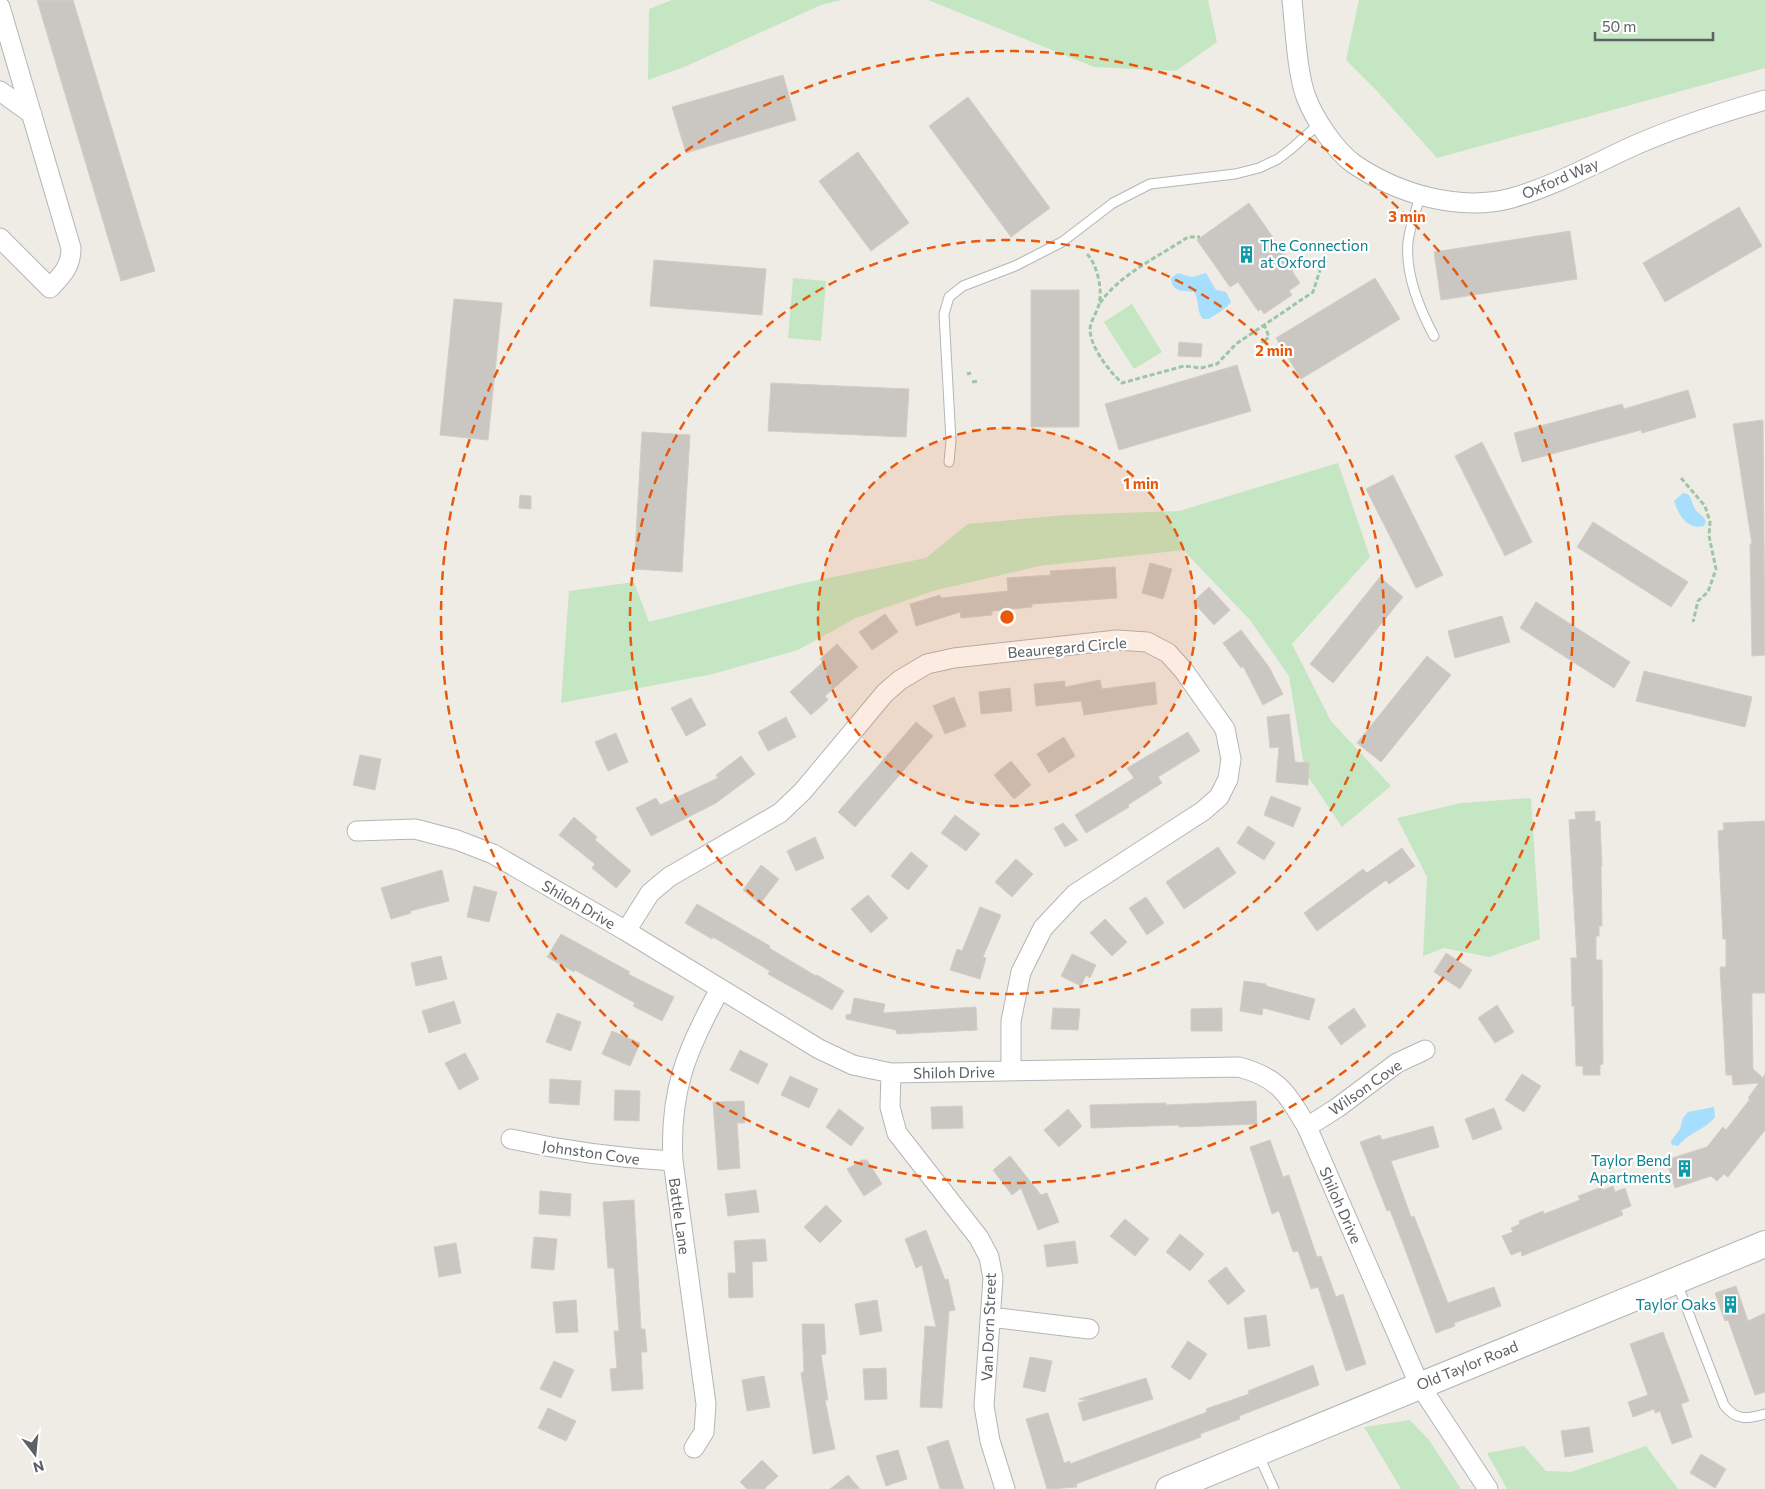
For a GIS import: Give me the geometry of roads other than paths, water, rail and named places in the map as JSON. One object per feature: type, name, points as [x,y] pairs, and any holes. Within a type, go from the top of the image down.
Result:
[{"type":"street","name":"Oxford Way","points":[[1292,0],[1306,96],[1319,124],[1353,163],[1387,182],[1420,196],[1445,201],[1480,202],[1511,198],[1550,185],[1693,121],[1765,100]]},
{"type":"street","points":[[0,7],[71,248],[71,260],[65,272],[50,288],[0,238]]},
{"type":"street","points":[[0,91],[32,114]]},
{"type":"street","name":"Beauregard Circle","points":[[626,932],[650,893],[669,877],[780,813],[803,791],[885,692],[912,672],[927,664],[954,658],[1116,640],[1147,642],[1168,653],[1184,671],[1226,729],[1231,759],[1228,779],[1219,797],[1203,811],[1075,894],[1043,928],[1021,972],[1011,1021],[1011,1070]]},
{"type":"street","name":"Shiloh Drive","points":[[357,831],[415,829],[457,840],[493,854],[819,1049],[853,1065],[890,1074],[1011,1070],[1239,1067],[1271,1079],[1287,1094],[1307,1127],[1419,1384],[1488,1489]]},
{"type":"street","name":"Battle Lane","points":[[694,1448],[704,1432],[706,1404],[672,1161],[671,1129],[675,1093],[686,1057],[720,989]]},
{"type":"street","name":"Wilson Cove","points":[[1307,1127],[1337,1108],[1397,1063],[1425,1050]]},
{"type":"street","name":"Van Dorn Street","points":[[890,1074],[890,1107],[897,1133],[979,1238],[989,1257],[993,1278],[984,1406],[990,1441],[1005,1489]]},
{"type":"street","name":"Johnston Cove","points":[[511,1139],[560,1150],[616,1158],[672,1161]]},
{"type":"street","name":"Old Taylor Road","points":[[1170,1489],[1419,1384],[1765,1244]]},
{"type":"street","points":[[991,1317],[1089,1329]]},
{"type":"lane","points":[[949,462],[951,440],[944,314],[949,297],[963,286],[1015,266],[1062,242],[1113,203],[1150,184],[1235,174],[1259,168],[1278,159],[1319,124]]},
{"type":"lane","points":[[1420,196],[1408,242],[1408,260],[1412,282],[1424,317],[1434,336]]},
{"type":"lane","points":[[1676,1279],[1724,1405],[1737,1418],[1748,1419],[1765,1414]]},
{"type":"lane","points":[[1257,1451],[1274,1489]]},
{"type":"water","points":[[1178,273],[1192,277],[1206,273],[1216,290],[1226,292],[1231,302],[1209,319],[1203,319],[1199,313],[1194,292],[1178,290],[1173,286],[1171,278]]},
{"type":"water","points":[[1683,493],[1688,494],[1695,509],[1704,518],[1706,522],[1704,526],[1693,526],[1681,517],[1674,501]]},
{"type":"water","points":[[1714,1107],[1715,1117],[1710,1122],[1687,1137],[1678,1146],[1672,1145],[1671,1141],[1680,1129],[1683,1118],[1688,1112]]},
{"type":"place","name":"The Connection at Oxford","points":[[1246,254]]},
{"type":"place","name":"Taylor Bend Apartments","points":[[1685,1169]]},
{"type":"place","name":"Taylor Oaks","points":[[1730,1304]]}]
